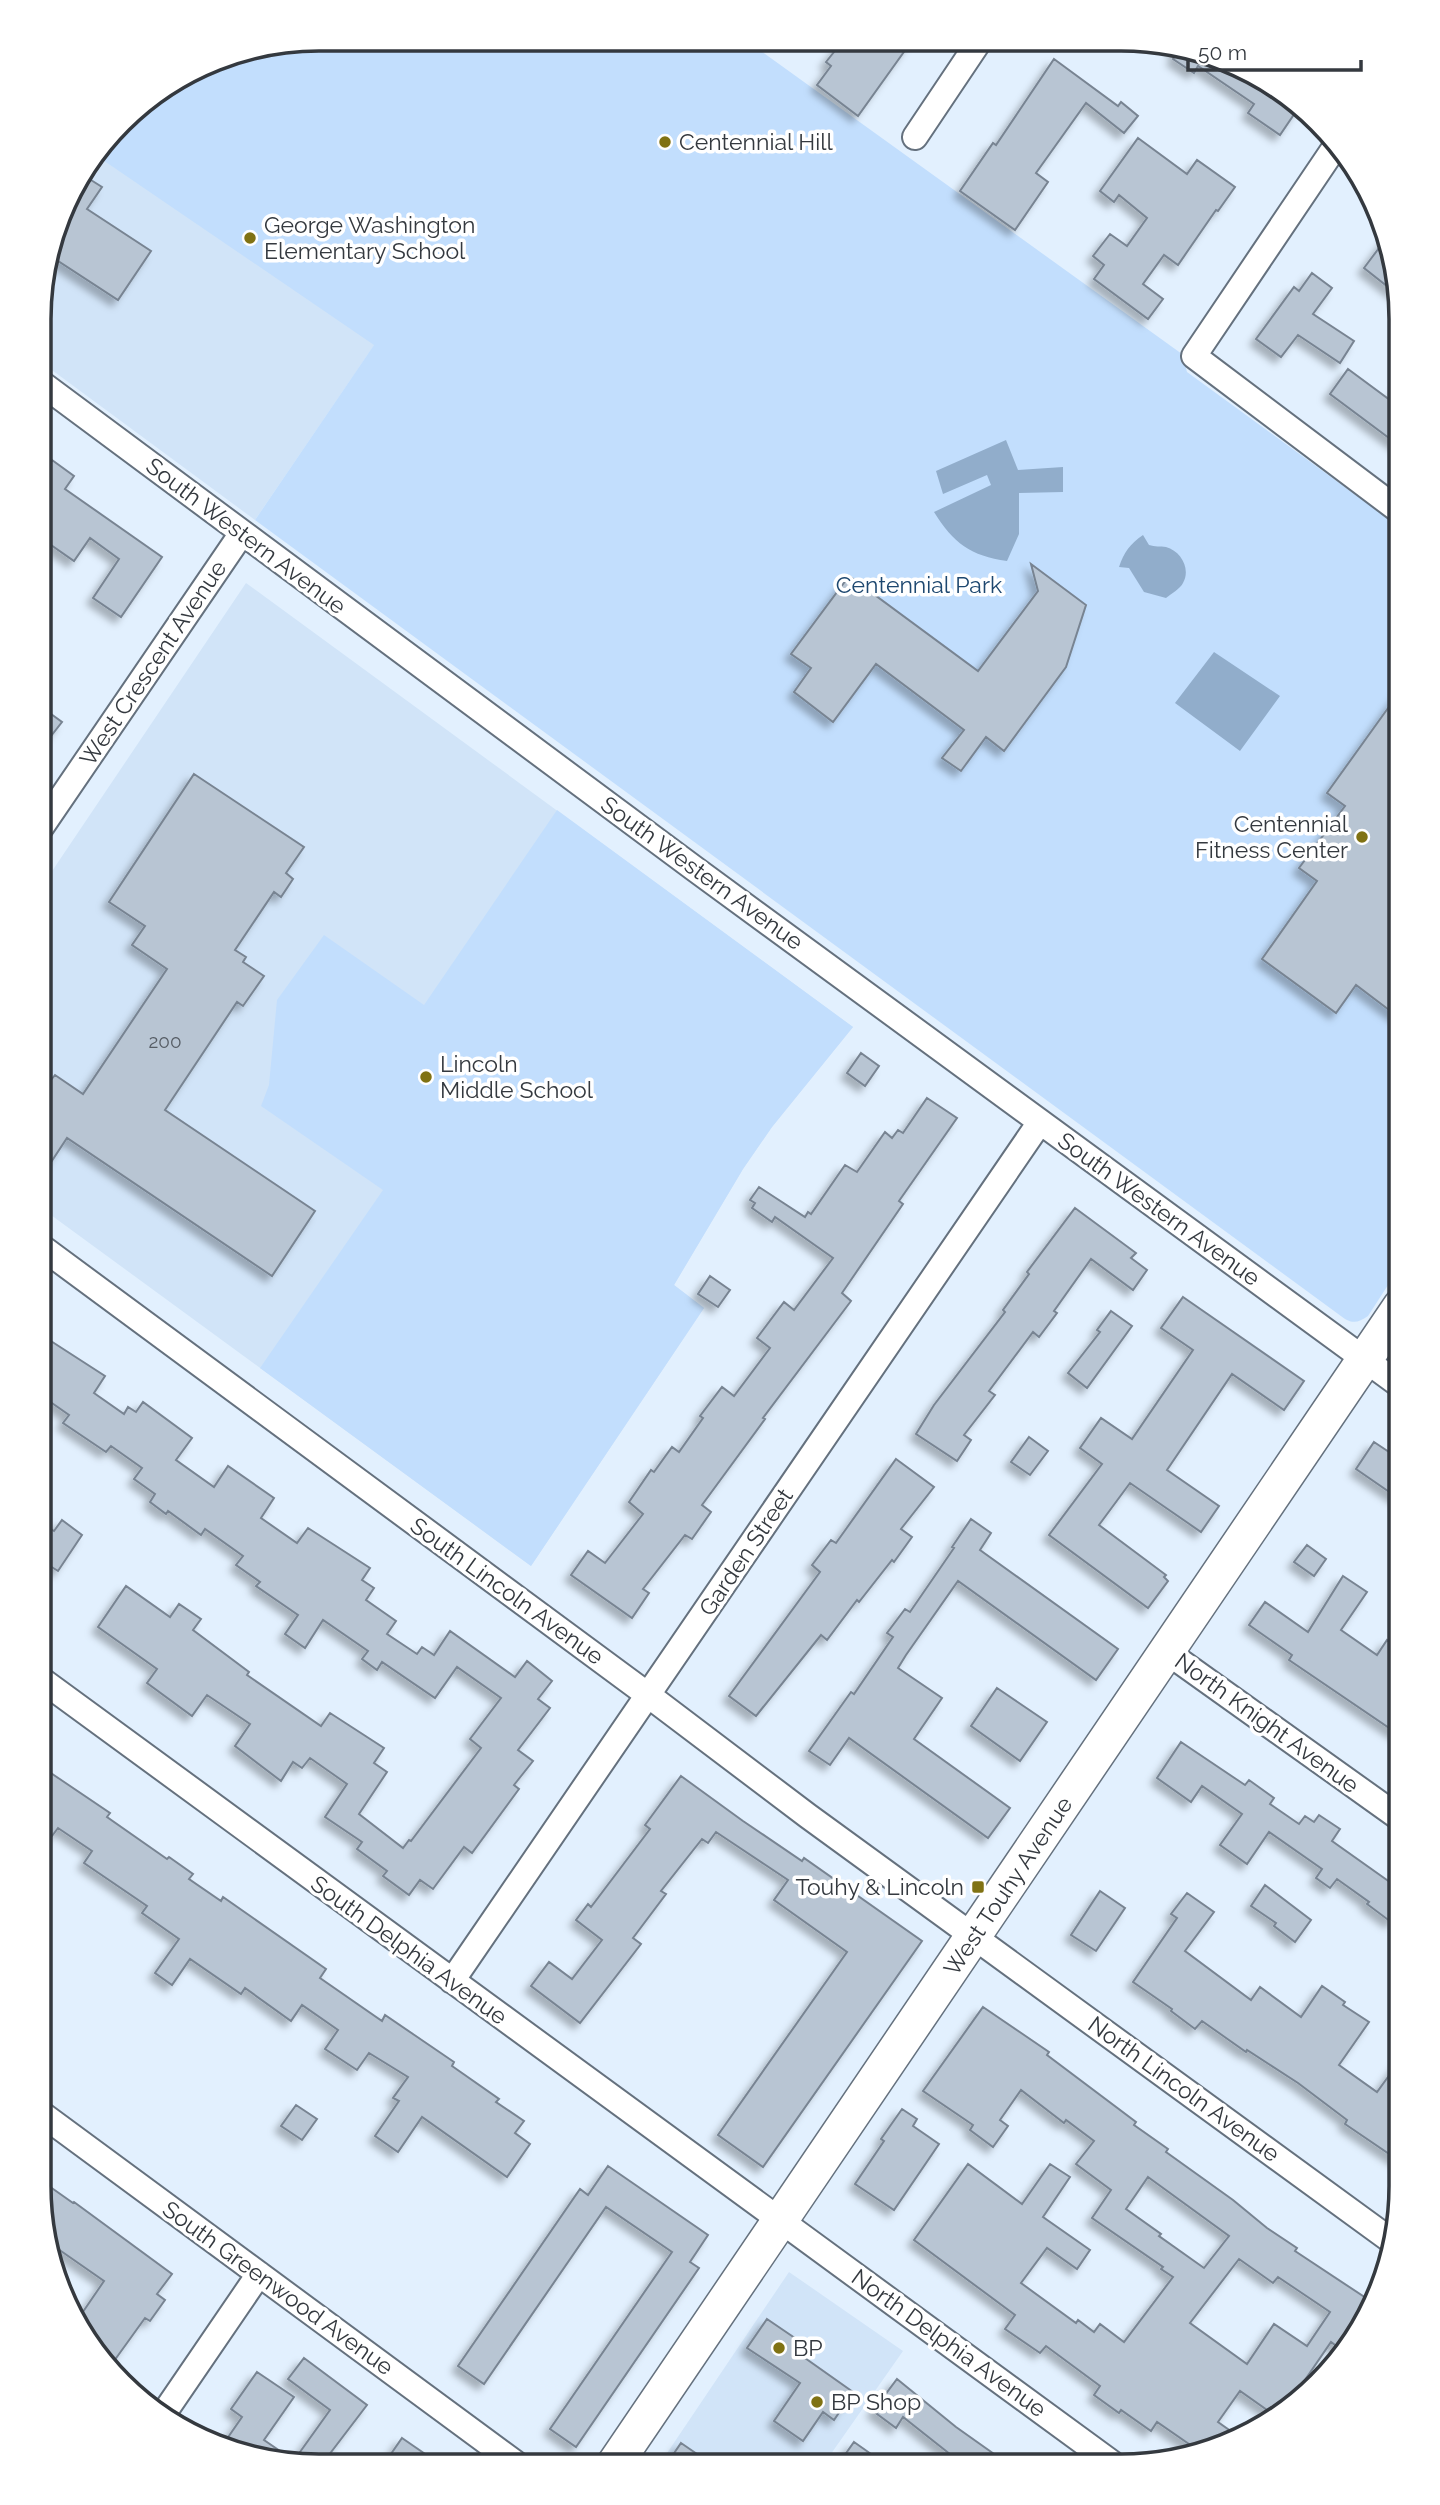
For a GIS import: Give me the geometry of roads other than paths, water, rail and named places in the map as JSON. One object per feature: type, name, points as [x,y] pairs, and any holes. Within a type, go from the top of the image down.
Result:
[{"type":"main road","name":"West Touhy Avenue","points":[[621,2454],[1389,1325]]},
{"type":"street","points":[[915,137],[973,51]]},
{"type":"street","points":[[1332,152],[1194,356],[1389,503]]},
{"type":"street","name":"South Western Avenue","points":[[51,390],[1389,1377]]},
{"type":"street","name":"West Crescent Avenue","points":[[51,809],[242,533]]},
{"type":"street","name":"Garden Street","points":[[452,1981],[1040,1122]]},
{"type":"street","name":"South Lincoln Avenue","points":[[51,1254],[808,1816],[974,1936]]},
{"type":"street","name":"North Knight Avenue","points":[[1167,1652],[1389,1810]]},
{"type":"street","name":"South Delphia Avenue","points":[[51,1687],[781,2220]]},
{"type":"street","name":"North Lincoln Avenue","points":[[974,1936],[1385,2235]]},
{"type":"street","name":"South Greenwood Avenue","points":[[51,2121],[502,2454]]},
{"type":"street","name":"North Delphia Avenue","points":[[781,2220],[1100,2454]]},
{"type":"street","points":[[168,2408],[259,2274]]},
{"type":"place","name":"Centennial Hill","points":[[665,142]]},
{"type":"place","name":"George Washington Elementary School","points":[[250,238]]},
{"type":"place","name":"Centennial Fitness Center","points":[[1362,837]]},
{"type":"place","name":"Lincoln Middle School","points":[[426,1077]]},
{"type":"place","name":"Touhy & Lincoln","points":[[978,1887]]},
{"type":"place","name":"BP","points":[[779,2348]]},
{"type":"place","name":"BP Shop","points":[[817,2402]]},
{"type":"park label","name":"Centennial Park","points":[[919,585]]}]
